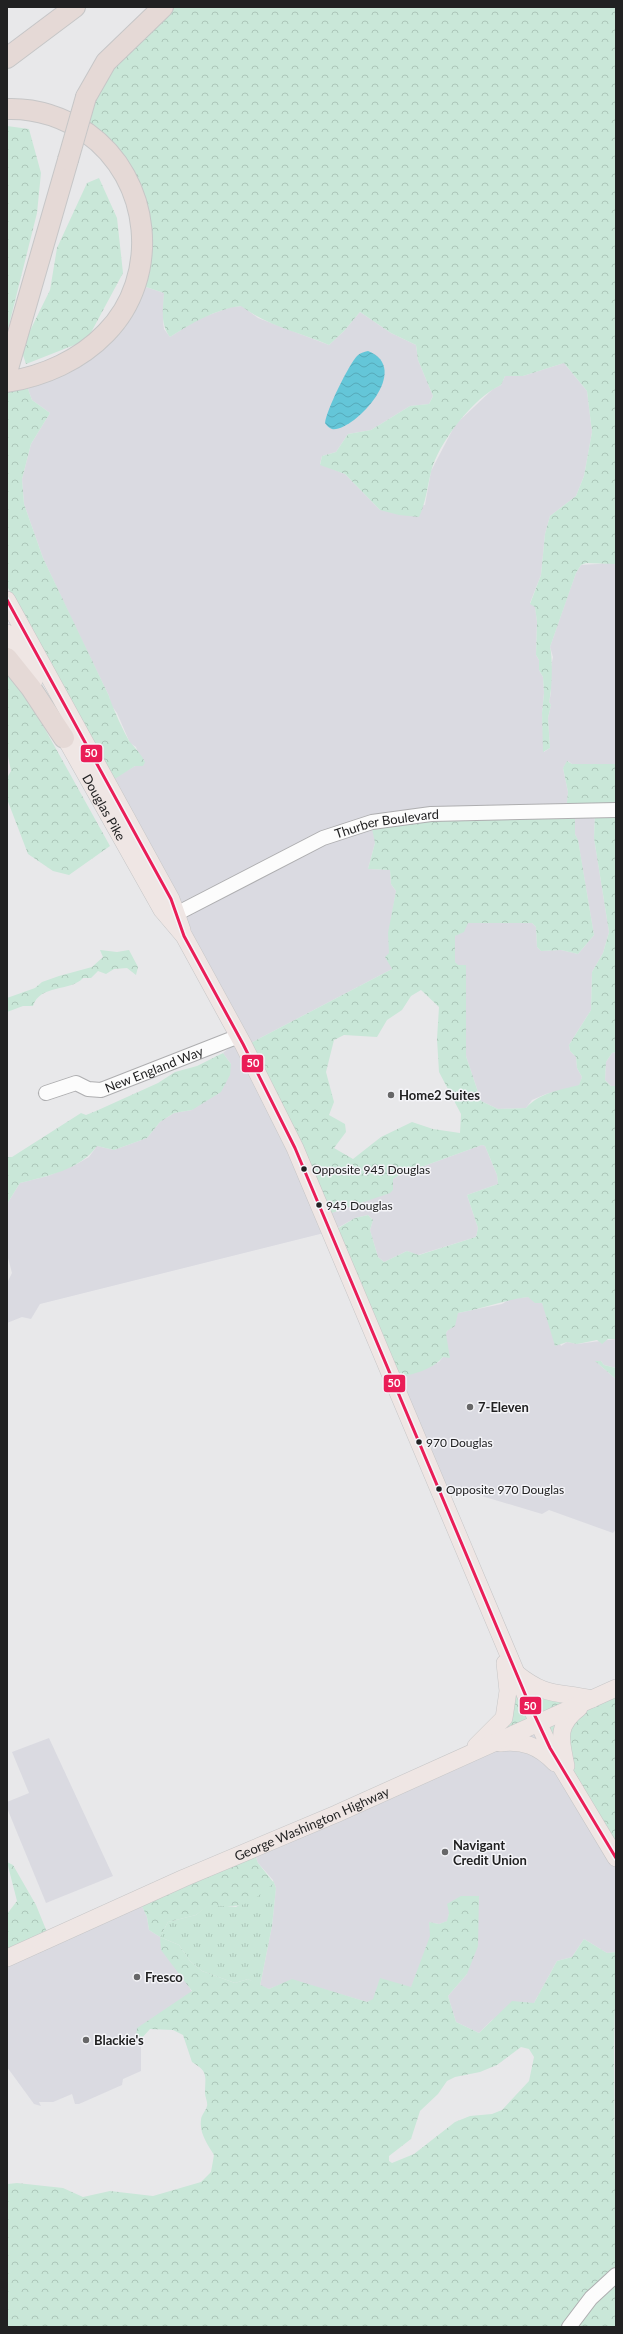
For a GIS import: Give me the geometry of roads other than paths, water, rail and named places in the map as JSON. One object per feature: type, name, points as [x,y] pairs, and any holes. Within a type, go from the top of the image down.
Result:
[{"type":"highway","points":[[7,58],[75,7]]},
{"type":"highway","points":[[7,372],[86,97],[106,62],[163,7]]},
{"type":"highway","points":[[7,109],[29,110],[50,115],[70,123],[98,142],[120,167],[130,186],[138,206],[142,235],[140,266],[134,289],[124,310],[107,332],[87,350],[64,364],[34,376],[7,382]]},
{"type":"highway","points":[[7,658],[27,682],[64,738]]},
{"type":"main road","name":"Douglas Pike","points":[[7,600],[178,913],[184,936]]},
{"type":"main road","name":"Douglas Pike","points":[[7,633],[64,738],[162,910],[184,936],[239,1036],[279,1114],[322,1209],[502,1641],[538,1723],[569,1780],[616,1858]]},
{"type":"main road","points":[[473,1751],[477,1743],[500,1724],[506,1713],[508,1682],[502,1641]]},
{"type":"main road","points":[[516,1673],[526,1681],[548,1693],[572,1694],[592,1699]]},
{"type":"main road","name":"George Washington Highway","points":[[7,1958],[184,1878],[336,1814],[473,1751],[616,1688]]},
{"type":"main road","points":[[569,1780],[562,1749],[562,1729],[568,1717],[592,1699]]},
{"type":"main road","points":[[473,1751],[491,1744],[508,1742],[531,1745],[554,1762],[569,1780]]},
{"type":"street","name":"Thurber Boulevard","points":[[178,913],[323,838],[372,822],[431,814],[616,810]]},
{"type":"street","name":"New England Way","points":[[46,1093],[76,1083],[88,1089],[101,1090],[239,1036]]},
{"type":"street","points":[[569,2327],[592,2298],[616,2275]]},
{"type":"water","points":[[368,351],[380,360],[385,371],[382,385],[375,398],[353,421],[341,428],[331,429],[325,423],[326,417],[338,388],[357,356]]},
{"type":"place","name":"Home2 Suites","points":[[391,1095]]},
{"type":"place","name":"Opposite 945 Douglas","points":[[304,1169]]},
{"type":"place","name":"945 Douglas","points":[[319,1205]]},
{"type":"place","name":"7-Eleven","points":[[470,1407]]},
{"type":"place","name":"970 Douglas","points":[[419,1442]]},
{"type":"place","name":"Opposite 970 Douglas","points":[[439,1489]]},
{"type":"place","name":"Navigant Credit Union","points":[[445,1852]]},
{"type":"place","name":"Fresco","points":[[137,1977]]},
{"type":"place","name":"Blackie's","points":[[86,2040]]}]
